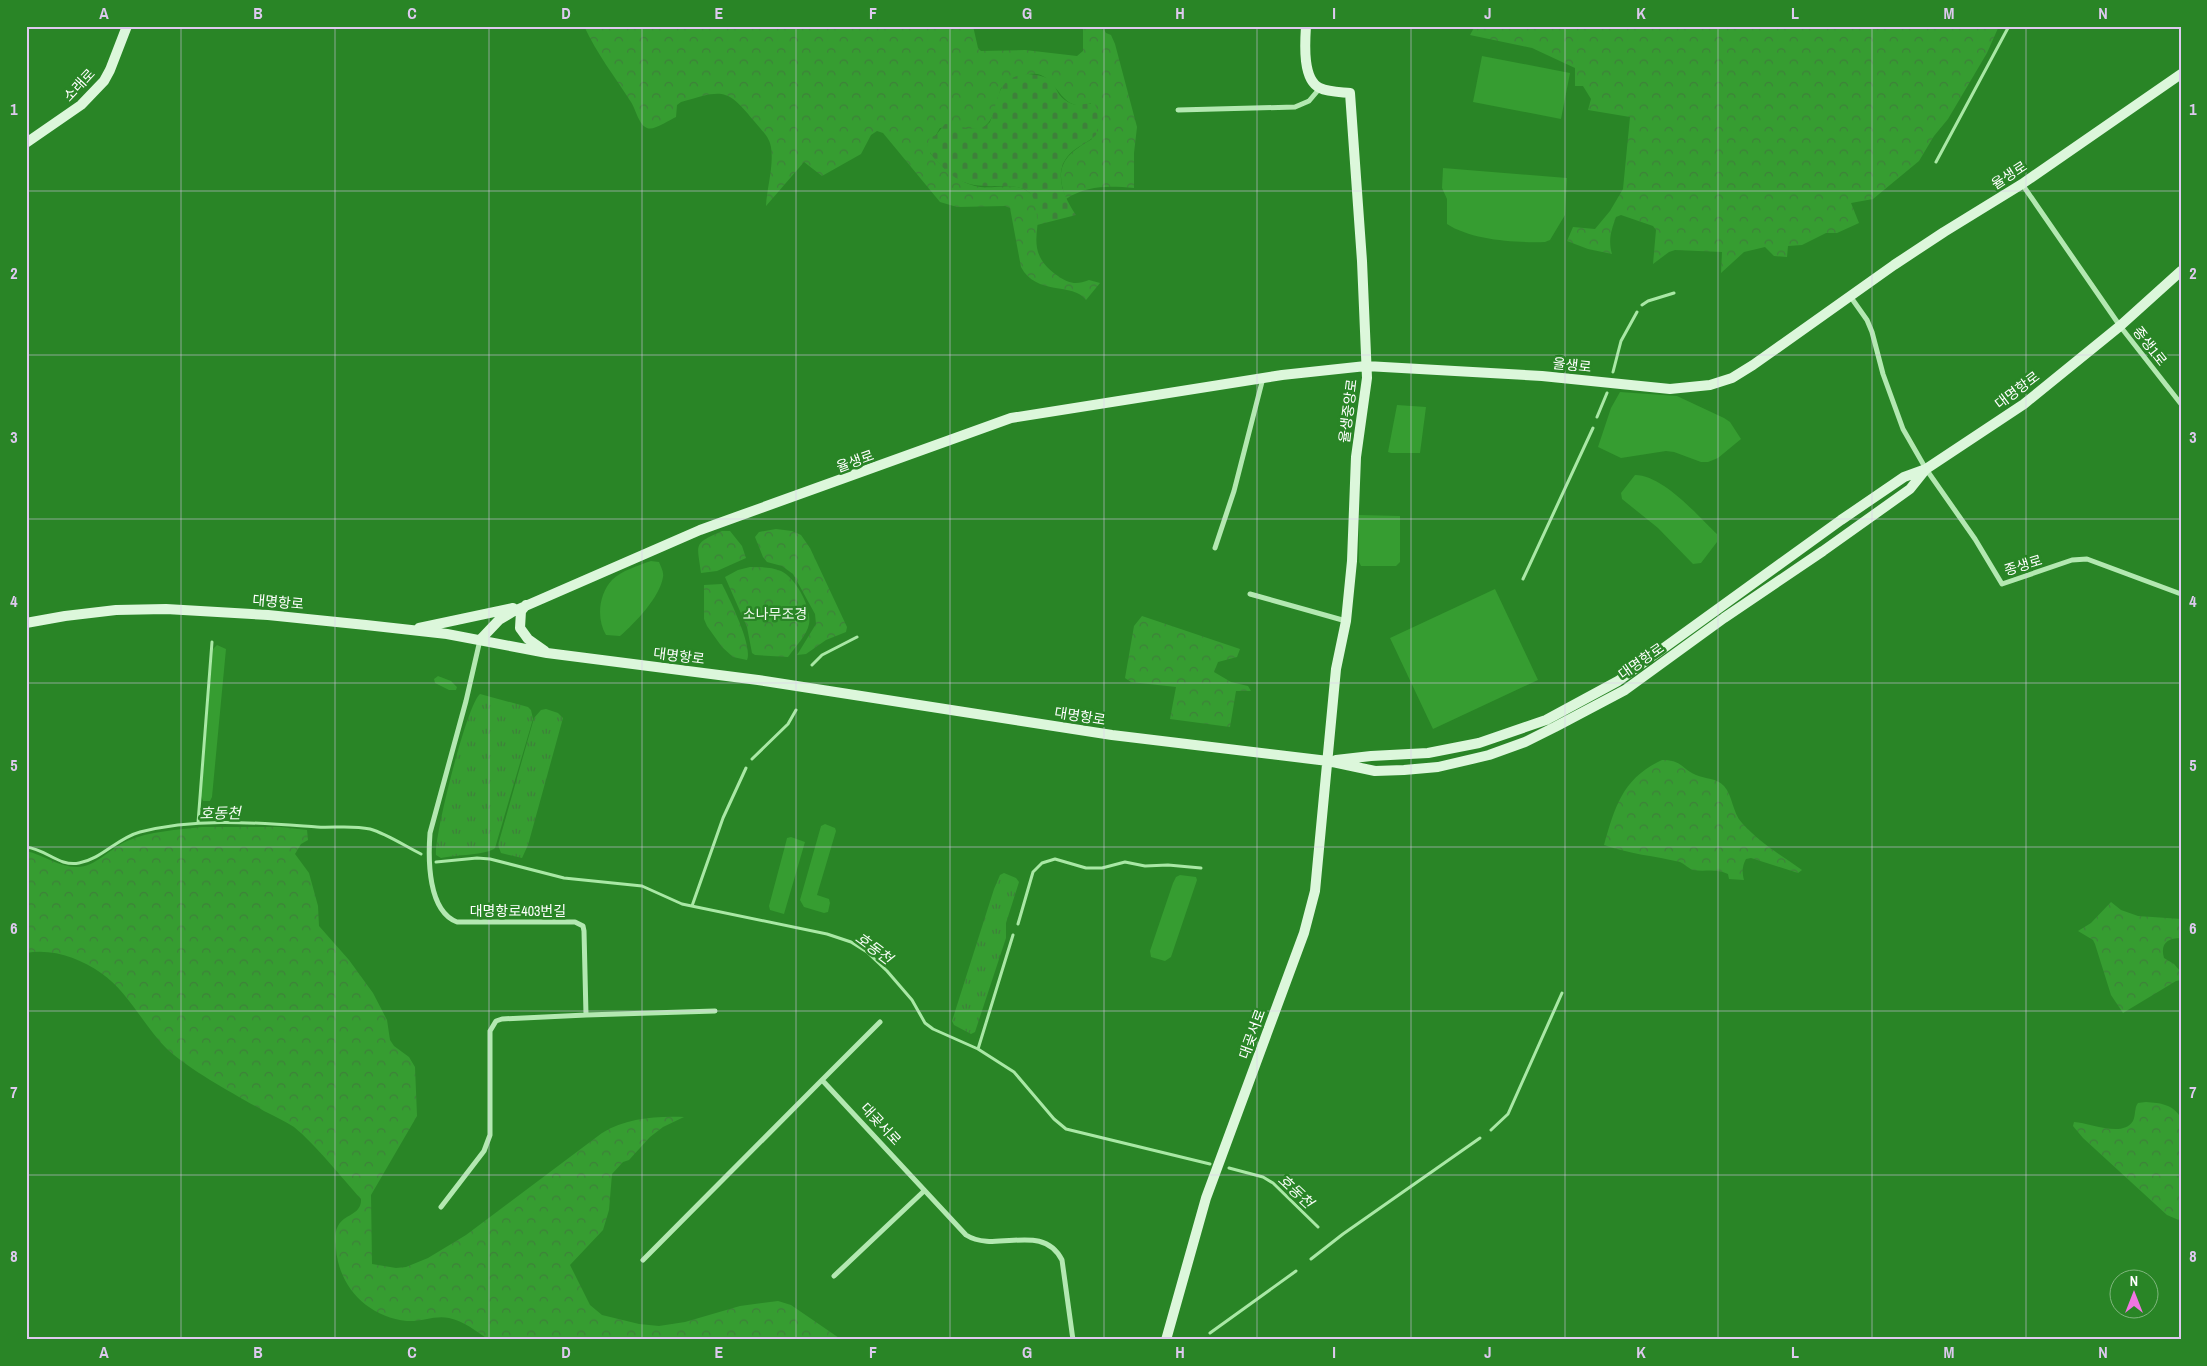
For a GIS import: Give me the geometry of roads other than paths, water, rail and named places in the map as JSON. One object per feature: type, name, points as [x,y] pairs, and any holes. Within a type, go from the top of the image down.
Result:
[{"type":"street","name":"소래로","points":[[26,142],[82,105],[104,81],[127,26]]},
{"type":"street","points":[[1178,110],[1267,109],[1295,106],[1310,101],[1320,88],[1310,78],[1306,66],[1306,26]]},
{"type":"street","name":"율생로","points":[[480,640],[499,620],[526,605],[700,530],[1011,418],[1264,378],[1366,366],[1542,376],[1670,389],[1710,385],[1732,378],[1944,232],[2022,184],[2181,74]]},
{"type":"street","name":"율생중앙로","points":[[1320,88],[1350,93],[1362,261],[1367,378],[1356,457],[1352,560],[1346,621],[1336,669],[1328,761]]},
{"type":"street","points":[[2022,184],[2120,326]]},
{"type":"street","name":"대명항로","points":[[1328,761],[1428,752],[1454,748],[1512,733],[1546,720],[1618,681],[1849,514],[1904,477],[1926,469],[2024,404],[2120,326],[2181,271]]},
{"type":"street","points":[[1850,296],[1867,320],[1879,355],[1883,374],[1900,421],[1926,469]]},
{"type":"street","name":"종생1로","points":[[2120,326],[2181,404]]},
{"type":"street","points":[[1215,548],[1234,491],[1264,378]]},
{"type":"street","name":"대명항로","points":[[26,623],[108,611],[166,609],[268,615],[410,630],[480,640],[547,653],[758,680],[1112,735],[1328,761],[1375,771],[1438,767],[1489,755],[1525,742],[1625,690],[1724,618],[1910,489],[1926,469]]},
{"type":"street","name":"종생로","points":[[1926,469],[1975,539],[2002,584],[2072,560],[2087,559],[2181,594]]},
{"type":"street","points":[[1250,594],[1346,621]]},
{"type":"street","points":[[410,630],[526,605]]},
{"type":"street","points":[[526,605],[521,611],[520,628],[528,638],[547,653]]},
{"type":"street","name":"대명항로403번길","points":[[480,640],[466,701],[430,833],[428,854],[432,884],[442,913],[448,919],[457,922],[575,922],[582,926],[584,931],[586,1015]]},
{"type":"street","name":"대곶서로","points":[[1166,1340],[1212,1181],[1276,1010],[1311,909],[1317,875],[1328,761]]},
{"type":"street","points":[[440,1207],[484,1151],[490,1135],[490,1031],[492,1025],[502,1019],[714,1011]]},
{"type":"street","points":[[643,1260],[880,1022]]},
{"type":"street","name":"대곶서로","points":[[822,1080],[950,1220],[972,1240],[1037,1240],[1047,1243],[1057,1250],[1062,1260],[1072,1340]]},
{"type":"street","points":[[834,1276],[924,1191]]},
{"type":"waterway","points":[[1936,162],[2009,26]]},
{"type":"waterway","points":[[1642,305],[1648,301],[1674,293]]},
{"type":"waterway","points":[[1613,372],[1621,341],[1637,312]]},
{"type":"waterway","points":[[1597,417],[1607,393]]},
{"type":"waterway","points":[[1523,579],[1593,428]]},
{"type":"waterway","points":[[812,665],[822,655],[857,637]]},
{"type":"waterway","points":[[198,823],[212,642]]},
{"type":"waterway","points":[[752,759],[788,724],[796,710]]},
{"type":"waterway","points":[[692,906],[723,818],[746,768]]},
{"type":"waterway","name":"호동천","points":[[26,847],[72,864],[87,861],[124,839],[140,832],[184,824],[228,822],[370,829],[421,854]]},
{"type":"waterway","name":"호동천","points":[[436,862],[477,858],[490,859],[564,878],[642,886],[682,904],[827,934],[851,942],[867,952],[887,971],[912,1000],[925,1023],[933,1029],[978,1049],[1014,1072],[1054,1119],[1066,1129],[1210,1164]]},
{"type":"waterway","points":[[1018,924],[1033,872],[1042,863],[1055,859],[1086,868],[1102,868],[1125,862],[1145,866],[1168,865],[1201,868]]},
{"type":"waterway","points":[[978,1049],[1013,935]]},
{"type":"waterway","points":[[1491,1130],[1508,1114],[1562,993]]},
{"type":"waterway","points":[[1311,1259],[1343,1234],[1480,1138]]},
{"type":"waterway","name":"호동천","points":[[1229,1168],[1263,1177],[1273,1183],[1318,1227]]},
{"type":"waterway","points":[[1210,1333],[1296,1271]]},
{"type":"park label","name":"소나무조경","points":[[775,614]]}]
